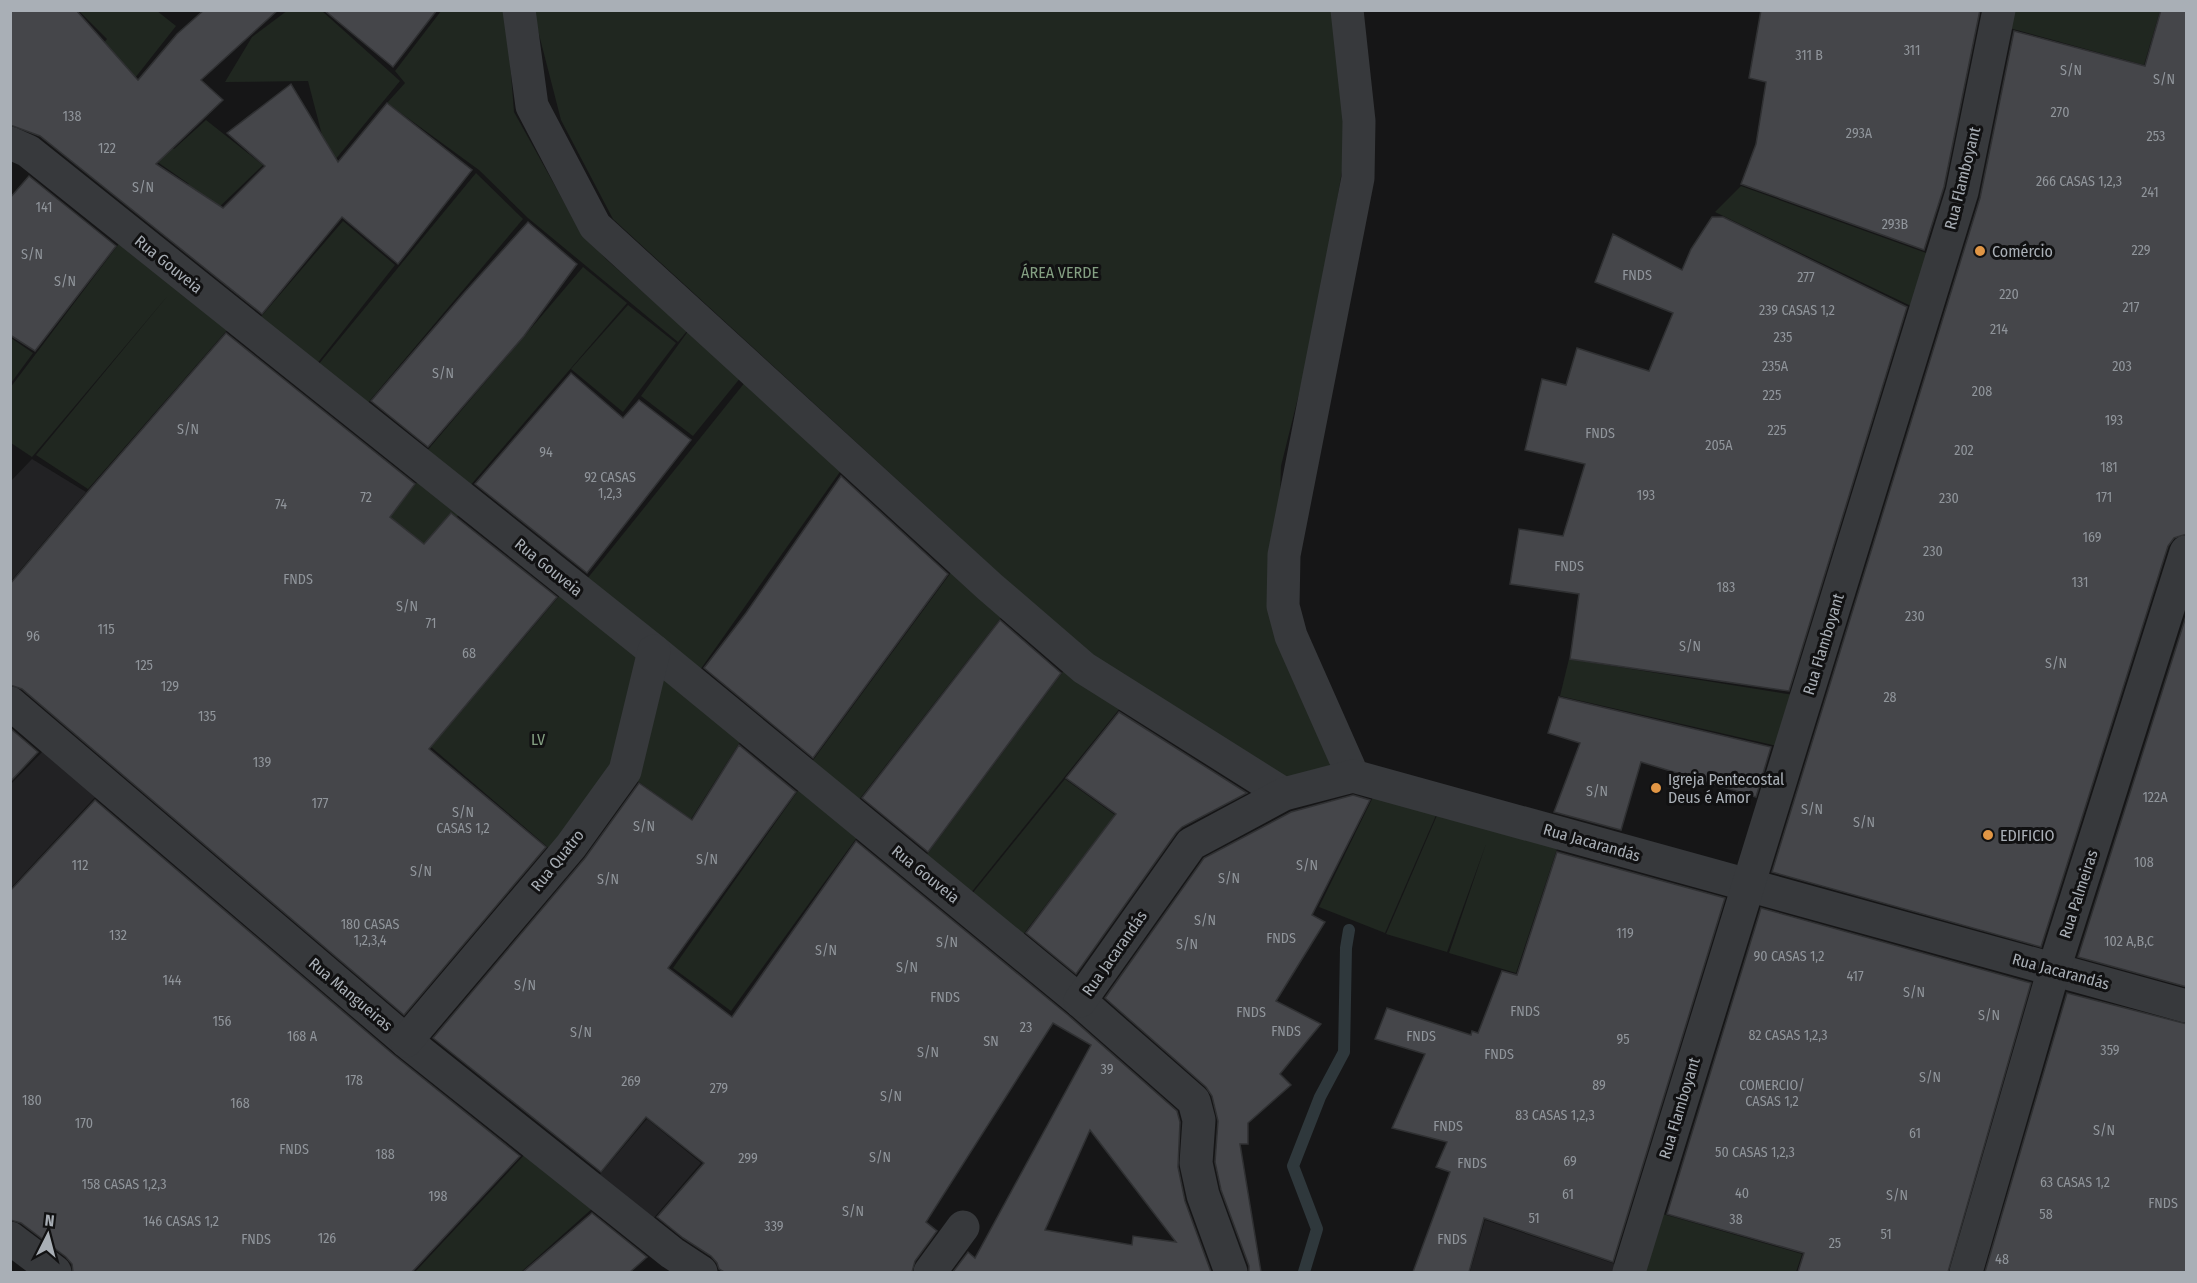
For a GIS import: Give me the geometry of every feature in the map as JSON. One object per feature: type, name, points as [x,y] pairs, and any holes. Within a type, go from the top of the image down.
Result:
[{"type":"street","points":[[519,10],[532,106],[595,226],[990,586],[1084,668],[1284,794]]},
{"type":"street","points":[[1347,10],[1359,121],[1358,178],[1284,555],[1283,606],[1291,636],[1353,776]]},
{"type":"street","name":"Rua Flamboyant","points":[[1629,1272],[1962,192],[1999,10]]},
{"type":"street","name":"Rua Gouveia","points":[[10,143],[28,151],[654,651],[1080,1001],[1194,1101],[1199,1120],[1196,1163],[1203,1195],[1231,1272]]},
{"type":"street","name":"Rua Palmeiras","points":[[1965,1272],[2054,969],[2187,552]]},
{"type":"street","name":"Rua Quatro","points":[[406,1041],[571,846],[625,771],[654,651]]},
{"type":"street","name":"Rua Mangueiras","points":[[10,703],[662,1263],[701,1272]]},
{"type":"street","name":"Rua Jacarandás","points":[[1080,1001],[1191,844],[1284,794],[1353,776],[2187,1006]]},
{"type":"street","points":[[930,1272],[963,1227]]},
{"type":"street","points":[[10,1238],[55,1272]]},
{"type":"shaded area","points":[[32,459],[86,492],[11,581],[11,481]]},
{"type":"shaded area","points":[[45,749],[97,795],[11,888],[10,785]]},
{"type":"shaded area","points":[[647,1119],[701,1163],[652,1220],[597,1178]]},
{"type":"shaded area","points":[[1485,1220],[1618,1265],[1616,1272],[1470,1272]]},
{"type":"green space","points":[[288,10],[322,11],[400,81],[330,166],[308,81],[225,82],[252,37]]},
{"type":"green space","points":[[79,11],[157,11],[176,26],[120,97],[80,71],[107,39]]},
{"type":"green space","points":[[441,11],[506,11],[514,112],[579,229],[606,259],[687,331],[678,342],[528,218],[479,170],[387,103],[405,83],[395,71]]},
{"type":"green space","name":"ÁREA VERDE","points":[[533,11],[1335,11],[1348,135],[1317,321],[1281,466],[1276,613],[1341,771],[1281,779],[1112,677],[613,219],[561,120]]},
{"type":"green space","points":[[2013,11],[2160,11],[2144,65],[2009,28]]},
{"type":"green space","points":[[206,120],[263,165],[211,215],[181,192],[189,184],[133,145],[144,129],[174,149]]},
{"type":"green space","points":[[476,173],[523,219],[367,404],[318,365]]},
{"type":"green space","points":[[1741,186],[1929,254],[1913,307],[1715,212]]},
{"type":"green space","points":[[343,221],[395,265],[316,365],[259,319]]},
{"type":"green space","points":[[121,241],[229,328],[88,489],[36,455],[170,293],[32,457],[11,443],[10,388]]},
{"type":"green space","points":[[583,267],[627,303],[469,487],[426,452]]},
{"type":"green space","points":[[628,305],[676,343],[623,412],[571,369]]},
{"type":"green space","points":[[689,330],[741,377],[693,436],[641,396]]},
{"type":"green space","points":[[11,338],[33,353],[11,383]]},
{"type":"green space","points":[[746,381],[842,469],[700,670],[587,579]]},
{"type":"green space","points":[[419,480],[460,513],[331,679],[287,647]]},
{"type":"green space","points":[[955,567],[1003,615],[858,801],[811,763]]},
{"type":"green space","name":"LV","points":[[561,594],[639,657],[614,765],[551,850],[431,747]]},
{"type":"green space","points":[[1569,659],[1794,695],[1777,746],[1560,696]]},
{"type":"green space","points":[[1065,669],[1121,707],[970,894],[925,857]]},
{"type":"green space","points":[[663,674],[742,739],[691,819],[636,780]]},
{"type":"green space","points":[[1065,779],[1115,815],[1022,936],[971,895]]},
{"type":"green space","points":[[800,788],[858,836],[731,1011],[673,968]]},
{"type":"green space","points":[[1374,795],[1437,813],[1385,933],[1319,907]]},
{"type":"green space","points":[[1438,813],[1558,846],[1516,973],[1449,953],[1486,844],[1447,952],[1386,934]]},
{"type":"green space","points":[[526,1153],[594,1207],[521,1272],[415,1272]]},
{"type":"green space","points":[[1663,1214],[1802,1254],[1796,1272],[1644,1272]]},
{"type":"building","points":[[10,10],[76,10],[138,80],[177,34],[204,10],[278,10],[201,80],[223,100],[156,164],[223,208],[265,166],[227,133],[291,84],[338,162],[387,103],[472,170],[398,264],[342,217],[262,314],[40,136],[10,125]]},
{"type":"building","points":[[324,10],[437,10],[393,67]]},
{"type":"building","points":[[1761,10],[1980,10],[1944,187],[1924,250],[1741,184],[1756,144],[1766,82],[1749,78]]},
{"type":"building","points":[[2161,10],[2187,10],[2187,534],[2174,538],[2168,546],[2041,947],[1772,872],[1980,198],[2014,31],[2145,66]]},
{"type":"building","points":[[29,176],[116,246],[35,351],[10,335],[10,198]]},
{"type":"building","points":[[1712,217],[1723,217],[1907,307],[1789,691],[1570,659],[1579,594],[1510,584],[1519,529],[1563,536],[1585,464],[1525,450],[1542,379],[1566,385],[1577,348],[1649,371],[1673,313],[1595,282],[1613,234],[1682,270],[1691,249]]},
{"type":"building","points":[[528,222],[577,264],[524,336],[428,447],[371,401]]},
{"type":"building","points":[[226,333],[415,484],[390,517],[424,544],[451,513],[557,597],[429,749],[546,847],[404,1015],[22,689],[10,685],[10,584]]},
{"type":"building","points":[[571,373],[623,418],[639,400],[691,440],[587,573],[475,484]]},
{"type":"building","points":[[841,476],[948,574],[813,758],[704,668],[746,613]]},
{"type":"building","points":[[2187,613],[2187,987],[2078,957]]},
{"type":"building","points":[[1000,620],[1061,673],[928,852],[862,798]]},
{"type":"building","points":[[1559,697],[1771,747],[1756,797],[1641,762],[1621,830],[1554,812],[1580,743],[1548,733]]},
{"type":"building","points":[[1119,712],[1247,793],[1182,827],[1176,833],[1076,974],[1026,933],[1116,814],[1066,778]]},
{"type":"building","points":[[10,728],[38,752],[10,782]]},
{"type":"building","points":[[739,745],[796,792],[668,968],[732,1017],[856,841],[1068,1015],[1177,1111],[1180,1122],[1178,1167],[1185,1201],[1211,1272],[953,1272],[968,1252],[975,1258],[1091,1045],[1053,1023],[926,1222],[937,1231],[915,1261],[912,1272],[724,1272],[719,1269],[711,1256],[683,1238],[657,1217],[704,1163],[646,1117],[601,1172],[433,1038],[585,858],[639,783],[692,820]],"holes":[[[1090,1130],[1176,1242],[1133,1236],[1132,1245],[1045,1230]]]},
{"type":"building","points":[[1353,795],[1370,800],[1312,915],[1325,922],[1276,1001],[1321,1024],[1280,1074],[1291,1085],[1248,1123],[1248,1144],[1240,1144],[1261,1272],[1249,1272],[1249,1266],[1221,1190],[1215,1162],[1218,1121],[1212,1096],[1206,1087],[1105,998],[1204,858],[1291,812]]},
{"type":"building","points":[[95,800],[394,1055],[520,1156],[412,1272],[73,1272],[72,1264],[66,1257],[21,1223],[10,1220],[10,891]]},
{"type":"building","points":[[1557,852],[1725,898],[1613,1262],[1484,1218],[1469,1272],[1413,1272],[1450,1172],[1436,1167],[1447,1142],[1392,1128],[1425,1054],[1375,1039],[1387,1008],[1471,1035],[1472,1031],[1478,1033],[1502,971],[1517,975]]},
{"type":"building","points":[[1761,908],[2031,983],[1948,1272],[1798,1272],[1804,1253],[1667,1214]]},
{"type":"building","points":[[2067,993],[2187,1024],[2187,1272],[1985,1272]]},
{"type":"building","points":[[592,1213],[647,1257],[630,1272],[523,1272]]},
{"type":"waterway","points":[[1304,1272],[1317,1229],[1293,1166],[1320,1097],[1344,1052],[1346,948],[1349,930]]},
{"type":"place","name":"Comércio","points":[[1980,251]]},
{"type":"place","name":"Igreja Pentecostal Deus é Amor","points":[[1656,788]]},
{"type":"place","name":"EDIFICIO","points":[[1988,835]]}]
